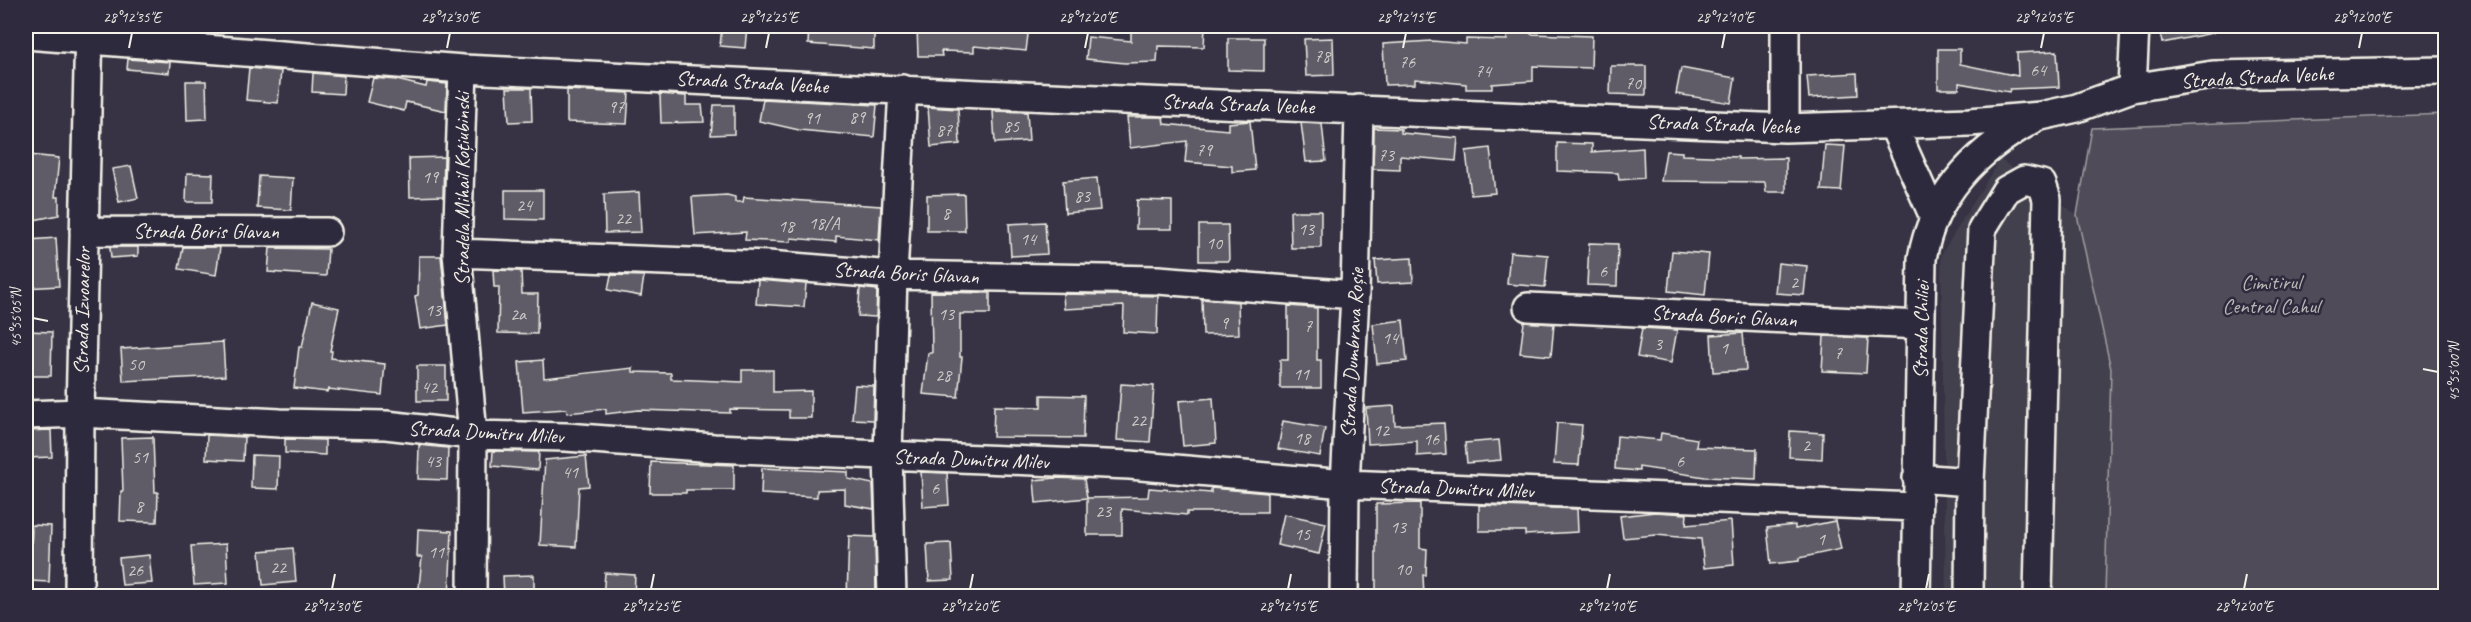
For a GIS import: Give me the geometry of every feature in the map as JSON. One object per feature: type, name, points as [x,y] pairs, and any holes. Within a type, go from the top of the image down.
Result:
[{"type":"street","points":[[1785,26],[1785,128]]},
{"type":"street","points":[[2132,88],[2134,26]]},
{"type":"street","name":"Strada Strada Veche","points":[[26,35],[89,33],[463,69],[1785,128],[1893,125],[2041,116],[2077,108],[2132,88],[2213,75],[2445,71]]},
{"type":"street","name":"Strada Izvoarelor","points":[[79,597],[80,413],[89,33]]},
{"type":"street","name":"Stradela Mihail Koțiubinski","points":[[463,69],[457,253],[473,435],[472,597]]},
{"type":"street","points":[[892,597],[888,455],[893,275],[903,89]]},
{"type":"street","name":"Strada Dumbrava Roșie","points":[[1344,597],[1345,484],[1355,295],[1359,109]]},
{"type":"street","name":"Strada Chiliei","points":[[1916,597],[1922,259],[1934,217],[1944,196],[1983,152],[2002,136],[2041,116]]},
{"type":"street","points":[[1893,125],[1934,217]]},
{"type":"street","points":[[1969,597],[1970,482],[1982,229],[2006,190],[2024,180],[2042,184],[2047,199],[2038,597]]},
{"type":"street","name":"Strada Boris Glavan","points":[[84,231],[327,232]]},
{"type":"street","name":"Strada Boris Glavan","points":[[457,253],[768,265],[893,275],[1158,280],[1355,295]]},
{"type":"street","name":"Strada Boris Glavan","points":[[1528,307],[1921,325]]},
{"type":"street","name":"Strada Dumitru Milev","points":[[26,415],[80,413],[280,423],[386,425],[473,435],[566,436],[714,448],[1130,465],[1345,484],[1916,507]]},
{"type":"street","points":[[1917,478],[1970,482]]},
{"type":"shaded area","points":[[2000,159],[2077,215],[2111,369],[2105,596],[1946,596],[1941,255]]},
{"type":"green space","name":"Cimitirul Central Cahul","points":[[2445,114],[2445,596],[2105,596],[2111,369],[2077,215],[2092,128]]},
{"type":"building","points":[[722,26],[747,26],[745,48],[720,46]]},
{"type":"building","points":[[809,26],[874,26],[874,49],[808,44]]},
{"type":"building","points":[[917,26],[1029,26],[1026,51],[974,46],[974,52],[941,51],[942,56],[918,56]]},
{"type":"building","points":[[1131,26],[1205,26],[1204,47],[1158,46],[1157,62],[1125,63],[1086,59],[1088,37],[1131,41]]},
{"type":"building","points":[[2159,26],[2213,26],[2213,33],[2162,43]]},
{"type":"building","points":[[1531,31],[1531,34],[1592,36],[1591,68],[1533,66],[1533,81],[1492,84],[1492,89],[1466,89],[1466,84],[1415,79],[1415,84],[1385,85],[1383,44],[1432,41],[1466,44],[1466,39],[1507,40],[1507,33]]},
{"type":"building","points":[[1228,38],[1264,38],[1264,71],[1228,70]]},
{"type":"building","points":[[1333,38],[1334,75],[1306,76],[1304,39]]},
{"type":"building","points":[[1938,49],[1960,49],[1960,64],[2018,76],[2017,53],[2057,51],[2059,87],[2010,89],[2009,92],[1959,83],[1959,89],[1938,89]]},
{"type":"building","points":[[128,59],[170,62],[169,73],[127,69]]},
{"type":"building","points":[[1611,66],[1646,66],[1646,95],[1610,94]]},
{"type":"building","points":[[249,68],[281,71],[278,103],[246,100]]},
{"type":"building","points":[[1681,68],[1735,78],[1731,103],[1676,94]]},
{"type":"building","points":[[313,73],[344,76],[343,94],[312,92]]},
{"type":"building","points":[[1857,73],[1858,95],[1809,98],[1807,76]]},
{"type":"building","points":[[373,78],[397,80],[426,87],[427,82],[447,84],[446,111],[406,102],[404,111],[367,102]]},
{"type":"building","points":[[186,81],[206,81],[207,119],[187,120]]},
{"type":"building","points":[[507,88],[531,88],[532,121],[509,122]]},
{"type":"building","points":[[567,90],[629,93],[627,124],[567,122]]},
{"type":"building","points":[[660,94],[686,96],[686,105],[702,105],[704,122],[661,123]]},
{"type":"building","points":[[763,99],[877,105],[874,137],[799,130],[759,121]]},
{"type":"building","points":[[714,105],[734,105],[734,134],[711,135]]},
{"type":"building","points":[[928,107],[958,109],[960,144],[931,147]]},
{"type":"building","points":[[993,111],[1027,112],[1029,141],[995,143]]},
{"type":"building","points":[[1127,117],[1163,117],[1164,124],[1228,130],[1228,123],[1250,121],[1255,170],[1232,172],[1232,166],[1185,162],[1187,141],[1130,148]]},
{"type":"building","points":[[1301,123],[1322,124],[1326,161],[1306,162]]},
{"type":"building","points":[[1374,128],[1401,129],[1401,133],[1458,138],[1456,161],[1400,156],[1400,170],[1373,169]]},
{"type":"building","points":[[1557,143],[1592,144],[1592,152],[1643,148],[1644,178],[1619,180],[1618,173],[1557,171]]},
{"type":"building","points":[[1825,145],[1845,146],[1841,191],[1821,190]]},
{"type":"building","points":[[1490,148],[1495,193],[1471,195],[1466,151]]},
{"type":"building","points":[[1666,151],[1682,152],[1682,155],[1738,157],[1738,159],[1786,158],[1786,192],[1766,192],[1765,182],[1661,181]]},
{"type":"building","points":[[29,155],[59,158],[55,197],[59,197],[59,215],[29,221],[29,183],[26,182]]},
{"type":"building","points":[[444,157],[443,196],[410,197],[409,158]]},
{"type":"building","points":[[131,166],[138,198],[119,202],[112,169]]},
{"type":"building","points":[[187,173],[213,174],[212,202],[186,202]]},
{"type":"building","points":[[259,176],[293,178],[291,210],[257,208]]},
{"type":"building","points":[[1097,178],[1100,210],[1065,213],[1063,181]]},
{"type":"building","points":[[505,190],[543,190],[543,220],[505,219]]},
{"type":"building","points":[[639,192],[641,232],[605,233],[604,194]]},
{"type":"building","points":[[964,194],[965,231],[927,231],[927,195]]},
{"type":"building","points":[[727,195],[735,197],[735,202],[743,202],[744,197],[881,206],[879,240],[836,236],[836,242],[791,238],[791,242],[745,240],[746,232],[695,235],[692,197]]},
{"type":"building","points":[[1137,200],[1172,201],[1172,229],[1136,229]]},
{"type":"building","points":[[1290,211],[1321,211],[1321,248],[1291,248]]},
{"type":"building","points":[[1045,222],[1047,254],[1011,256],[1009,224]]},
{"type":"building","points":[[1199,225],[1228,225],[1229,261],[1199,261]]},
{"type":"building","points":[[56,238],[59,286],[26,288],[26,254],[29,254],[29,240]]},
{"type":"building","points":[[1589,243],[1618,244],[1617,286],[1587,285]]},
{"type":"building","points":[[110,247],[138,247],[138,256],[111,258]]},
{"type":"building","points":[[183,247],[220,247],[216,275],[179,269]]},
{"type":"building","points":[[270,248],[328,249],[326,276],[268,272]]},
{"type":"building","points":[[1672,251],[1709,254],[1705,295],[1668,291]]},
{"type":"building","points":[[1510,252],[1548,255],[1545,287],[1507,284]]},
{"type":"building","points":[[419,256],[441,256],[448,325],[420,329],[415,296],[418,295]]},
{"type":"building","points":[[1412,258],[1413,282],[1377,284],[1375,260]]},
{"type":"building","points":[[1778,263],[1807,266],[1804,295],[1775,293]]},
{"type":"building","points":[[493,270],[521,271],[522,294],[538,294],[537,334],[498,333],[499,287],[494,287]]},
{"type":"building","points":[[611,275],[644,276],[641,296],[608,290]]},
{"type":"building","points":[[758,280],[806,284],[804,307],[756,304]]},
{"type":"building","points":[[860,288],[877,290],[876,317],[858,316]]},
{"type":"building","points":[[931,292],[990,293],[990,314],[960,314],[960,357],[962,357],[958,397],[923,394],[928,353],[932,353]]},
{"type":"building","points":[[1063,294],[1158,296],[1157,334],[1123,332],[1124,306],[1064,309]]},
{"type":"building","points":[[1202,299],[1238,302],[1239,334],[1203,335]]},
{"type":"building","points":[[312,302],[339,308],[330,351],[332,351],[331,358],[385,364],[382,395],[294,388],[299,347],[302,347]]},
{"type":"building","points":[[1288,306],[1317,308],[1317,360],[1321,360],[1321,388],[1280,388],[1280,360],[1288,360]]},
{"type":"building","points":[[1403,320],[1407,361],[1377,364],[1373,324]]},
{"type":"building","points":[[1524,322],[1554,324],[1551,356],[1520,353]]},
{"type":"building","points":[[1642,328],[1677,330],[1671,363],[1637,357]]},
{"type":"building","points":[[26,331],[52,332],[51,376],[26,376]]},
{"type":"building","points":[[1743,333],[1746,370],[1713,372],[1711,335]]},
{"type":"building","points":[[1824,336],[1868,338],[1866,373],[1822,371]]},
{"type":"building","points":[[223,342],[225,376],[123,381],[121,349]]},
{"type":"building","points":[[543,360],[544,378],[633,368],[633,372],[671,373],[671,379],[742,382],[742,370],[773,370],[773,392],[811,391],[811,418],[789,418],[789,410],[730,409],[730,413],[638,410],[606,414],[606,409],[567,413],[566,409],[523,412],[519,362]]},
{"type":"building","points":[[417,366],[446,366],[446,401],[417,401]]},
{"type":"building","points":[[1121,384],[1154,386],[1150,442],[1117,440]]},
{"type":"building","points":[[855,385],[874,386],[873,420],[852,419]]},
{"type":"building","points":[[1041,395],[1084,396],[1083,438],[993,437],[994,406],[1041,407]]},
{"type":"building","points":[[1213,398],[1216,443],[1183,446],[1179,401]]},
{"type":"building","points":[[1394,406],[1395,425],[1444,423],[1446,454],[1417,456],[1417,441],[1368,444],[1366,408]]},
{"type":"building","points":[[1283,421],[1325,428],[1320,456],[1278,449]]},
{"type":"building","points":[[1557,423],[1582,425],[1579,465],[1554,464]]},
{"type":"building","points":[[51,430],[52,457],[26,458],[26,431]]},
{"type":"building","points":[[1790,431],[1823,433],[1822,459],[1789,457]]},
{"type":"building","points":[[1661,433],[1697,439],[1696,447],[1757,449],[1756,479],[1705,477],[1639,467],[1639,471],[1615,469],[1617,436],[1660,440]]},
{"type":"building","points":[[207,435],[244,437],[243,461],[206,459]]},
{"type":"building","points":[[153,437],[155,492],[158,492],[157,522],[120,521],[121,491],[123,491],[121,438]]},
{"type":"building","points":[[285,439],[325,440],[325,455],[285,453]]},
{"type":"building","points":[[1499,440],[1501,460],[1467,463],[1465,443]]},
{"type":"building","points":[[419,445],[448,448],[447,480],[418,479]]},
{"type":"building","points":[[493,451],[539,452],[538,470],[492,466]]},
{"type":"building","points":[[252,455],[279,456],[278,489],[251,488]]},
{"type":"building","points":[[586,456],[589,486],[579,487],[576,547],[540,545],[545,460]]},
{"type":"building","points":[[651,462],[734,465],[734,490],[650,493]]},
{"type":"building","points":[[762,468],[848,472],[848,479],[873,484],[874,509],[845,504],[845,489],[817,490],[817,497],[761,494]]},
{"type":"building","points":[[921,472],[947,473],[949,505],[923,507]]},
{"type":"building","points":[[1084,479],[1087,498],[1036,503],[1034,480]]},
{"type":"building","points":[[1149,488],[1211,493],[1211,488],[1267,493],[1267,512],[1187,512],[1187,515],[1122,509],[1122,535],[1087,535],[1087,498],[1148,497]]},
{"type":"building","points":[[1420,503],[1420,548],[1427,549],[1426,575],[1423,575],[1424,597],[1376,597],[1376,504]]},
{"type":"building","points":[[1479,505],[1577,509],[1578,532],[1525,535],[1525,531],[1479,531]]},
{"type":"building","points":[[1655,512],[1687,514],[1686,525],[1731,521],[1734,565],[1704,568],[1701,539],[1656,535],[1623,538],[1620,516]]},
{"type":"building","points":[[1284,514],[1326,523],[1319,554],[1277,545]]},
{"type":"building","points":[[1835,521],[1841,549],[1799,558],[1799,561],[1771,564],[1767,528],[1795,525],[1795,529]]},
{"type":"building","points":[[32,525],[51,526],[49,582],[30,581]]},
{"type":"building","points":[[418,529],[452,531],[449,597],[418,597],[422,557],[417,557]]},
{"type":"building","points":[[849,536],[875,537],[876,597],[847,597]]},
{"type":"building","points":[[951,543],[953,580],[929,581],[927,544]]},
{"type":"building","points":[[226,544],[228,583],[194,585],[191,546]]},
{"type":"building","points":[[293,548],[296,582],[263,585],[260,551]]},
{"type":"building","points":[[149,555],[152,583],[122,585],[119,558]]},
{"type":"building","points":[[605,573],[635,575],[634,597],[603,597]]},
{"type":"building","points":[[534,575],[534,597],[504,597],[503,576]]}]
